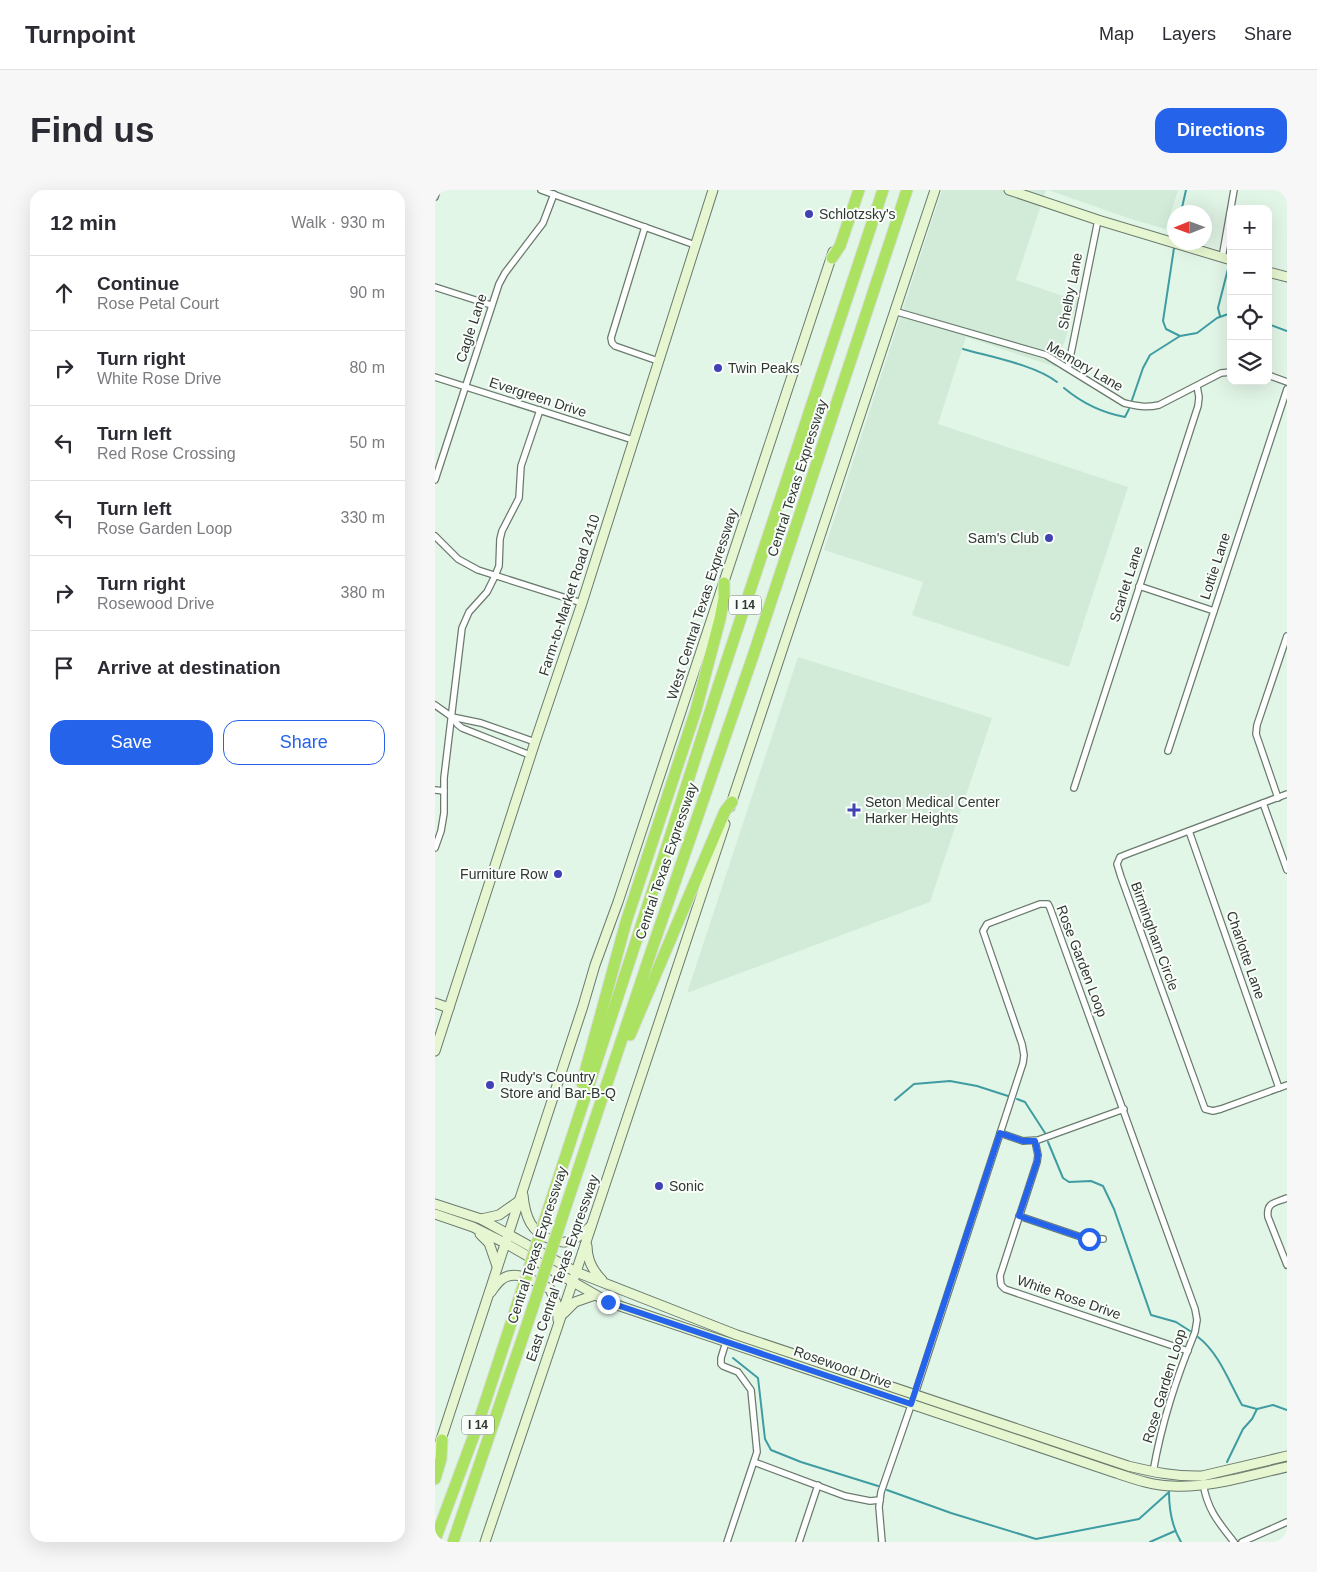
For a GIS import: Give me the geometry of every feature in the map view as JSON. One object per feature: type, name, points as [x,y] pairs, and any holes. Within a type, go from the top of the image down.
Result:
[{"type":"highway","points":[[831,258],[840,246],[859,190]]},
{"type":"highway","name":"Central Texas Expressway","points":[[435,1540],[477,1427],[724,668],[883,190]]},
{"type":"highway","name":"Central Texas Expressway","points":[[453,1542],[754,653],[907,190]]},
{"type":"highway","points":[[577,1120],[579,1098],[626,922],[696,710],[712,653],[724,598],[724,583]]},
{"type":"highway","points":[[615,1060],[626,1046],[725,811],[732,802]]},
{"type":"highway","points":[[435,1479],[441,1459],[442,1440]]},
{"type":"main road","name":"Farm-to-Market Road 2410","points":[[435,1051],[582,603],[713,190]]},
{"type":"main road","name":"West Central Texas Expressway","points":[[521,1197],[595,965],[621,893],[854,190]]},
{"type":"main road","points":[[732,802],[935,190]]},
{"type":"main road","points":[[1009,190],[1098,220],[1226,259]]},
{"type":"main road","points":[[1272,273],[1287,277]]},
{"type":"main road","name":"East Central Texas Expressway","points":[[485,1542],[732,802]]},
{"type":"main road","points":[[435,1004],[449,1008]]},
{"type":"main road","points":[[521,1197],[529,1222],[545,1237],[564,1242],[579,1236],[592,1225]]},
{"type":"main road","points":[[481,1219],[499,1215],[509,1209],[521,1197]]},
{"type":"main road","points":[[435,1458],[521,1197]]},
{"type":"main road","name":"Rosewood Drive","points":[[435,1204],[481,1219],[576,1272],[737,1334],[1128,1466],[1153,1472],[1190,1476],[1203,1480],[1287,1456]]},
{"type":"main road","name":"Rosewood Drive","points":[[435,1214],[473,1227],[505,1243],[608,1302],[1149,1483],[1172,1486],[1287,1467]]},
{"type":"main road","points":[[473,1227],[489,1243],[497,1266]]},
{"type":"main road","points":[[587,1240],[589,1261],[595,1273],[606,1284]]},
{"type":"main road","points":[[487,1296],[501,1279],[514,1275],[535,1281],[551,1289],[557,1306],[559,1322]]},
{"type":"main road","points":[[559,1322],[569,1306],[595,1295]]},
{"type":"street","points":[[435,197],[437,190]]},
{"type":"street","points":[[541,190],[695,245]]},
{"type":"street","points":[[1226,259],[1234,190]]},
{"type":"street","name":"Cagle Lane","points":[[435,480],[499,284],[505,273],[543,223],[554,194]]},
{"type":"street","name":"Shelby Lane","points":[[1068,368],[1098,220]]},
{"type":"street","points":[[645,227],[611,338],[615,346],[658,361]]},
{"type":"street","points":[[435,287],[491,305]]},
{"type":"street","name":"Memory Lane","points":[[894,311],[1021,347],[1046,356],[1124,403],[1139,407],[1148,408],[1159,405],[1221,373],[1227,372]]},
{"type":"street","points":[[1272,376],[1287,382]]},
{"type":"street","name":"Evergreen Drive","points":[[435,377],[633,440]]},
{"type":"street","name":"Scarlet Lane","points":[[1074,788],[1198,406],[1197,386]]},
{"type":"street","name":"Lottie Lane","points":[[1168,751],[1287,388]]},
{"type":"street","points":[[435,848],[441,831],[444,813],[444,791],[462,628],[469,612],[487,592],[499,566],[502,531],[519,498],[521,466],[540,410]]},
{"type":"street","points":[[435,536],[458,559],[467,565],[495,576],[582,603]]},
{"type":"street","points":[[1139,586],[1213,611]]},
{"type":"street","points":[[1279,798],[1256,734],[1257,725],[1287,636]]},
{"type":"street","points":[[435,705],[452,717],[462,728],[531,755]]},
{"type":"street","points":[[452,717],[481,723],[535,742]]},
{"type":"street","points":[[435,790],[444,791]]},
{"type":"street","name":"Birmingham Circle","points":[[1287,794],[1120,857],[1117,864],[1205,1109],[1213,1111],[1221,1109],[1287,1085]]},
{"type":"street","points":[[1263,803],[1287,870]]},
{"type":"street","name":"Charlotte Lane","points":[[1189,831],[1279,1088]]},
{"type":"street","name":"Rose Garden Loop","points":[[882,1542],[881,1492],[915,1394],[1021,1070],[1024,1055],[1022,1044],[983,931],[987,924],[1041,904],[1048,904],[1050,908],[1195,1308],[1197,1320],[1195,1332],[1161,1428],[1153,1472]]},
{"type":"street","points":[[1000,1133],[1023,1141],[1035,1141],[1123,1109]]},
{"type":"street","name":"White Rose Drive","points":[[1035,1141],[1038,1155],[1037,1162],[1000,1276],[1001,1285],[1188,1351]]},
{"type":"street","points":[[1287,1198],[1270,1205],[1267,1210],[1287,1265]]},
{"type":"street","points":[[1019,1216],[1084,1238],[1103,1239]]},
{"type":"street","points":[[726,1342],[721,1364],[737,1372],[751,1390],[757,1447],[754,1462],[727,1542]]},
{"type":"street","points":[[754,1462],[845,1496],[870,1501],[880,1500]]},
{"type":"street","points":[[1203,1480],[1205,1497],[1212,1512],[1234,1542]]},
{"type":"street","points":[[799,1542],[818,1486]]},
{"type":"street","points":[[1243,1542],[1287,1522]]},
{"type":"shaded area","points":[[942,190],[1046,190],[1016,280],[1078,301],[1056,367],[966,337],[938,424],[1128,487],[1069,667],[912,615],[923,582],[824,550]]},
{"type":"shaded area","points":[[1048,190],[1178,190],[1173,205],[1167,205],[1166,229]]},
{"type":"shaded area","name":"Seton Medical Center Harker Heights","points":[[798,657],[992,718],[930,902],[687,993]]},
{"type":"waterway","points":[[1183,205],[1186,190]]},
{"type":"waterway","points":[[1174,250],[1163,321],[1166,329],[1180,336]]},
{"type":"waterway","points":[[1220,316],[1218,308],[1227,273]]},
{"type":"waterway","points":[[1132,400],[1143,368],[1150,355],[1180,336],[1197,333],[1217,318],[1227,314]]},
{"type":"waterway","points":[[1272,325],[1287,331]]},
{"type":"waterway","points":[[963,349],[1025,366],[1057,382]]},
{"type":"waterway","points":[[1064,388],[1085,403],[1109,413],[1125,417],[1129,409]]},
{"type":"waterway","points":[[895,1100],[914,1084],[950,1081],[977,1086],[1008,1096]]},
{"type":"waterway","points":[[1017,1099],[1025,1102],[1045,1133]]},
{"type":"waterway","points":[[1048,1142],[1063,1178],[1069,1182],[1091,1181],[1103,1186],[1114,1209],[1151,1315],[1176,1322],[1190,1331]]},
{"type":"waterway","points":[[1198,1337],[1218,1359],[1242,1405],[1257,1409]]},
{"type":"waterway","points":[[733,1358],[758,1378],[765,1439],[771,1450],[801,1462],[878,1486]]},
{"type":"waterway","points":[[1227,1462],[1243,1429],[1252,1419],[1257,1409],[1273,1405],[1287,1410]]},
{"type":"waterway","points":[[887,1490],[951,1513],[1036,1539],[1139,1519],[1169,1492]]},
{"type":"waterway","points":[[1169,1492],[1172,1518],[1181,1542]]},
{"type":"waterway","points":[[1150,1542],[1175,1531]]},
{"type":"place","name":"Schlotzsky's","points":[[809,214]]},
{"type":"place","name":"Twin Peaks","points":[[718,368]]},
{"type":"place","name":"Sam's Club","points":[[1049,538]]},
{"type":"place","name":"Seton Medical Center Harker Heights","points":[[854,810]]},
{"type":"place","name":"Furniture Row","points":[[558,874]]},
{"type":"place","name":"Rudy's Country Store and Bar-B-Q","points":[[490,1085]]},
{"type":"place","name":"Sonic","points":[[659,1186]]},
{"type":"route","points":[[608,1302],[911,1404],[1000,1133],[1023,1141],[1035,1141],[1037,1148],[1037,1162],[1019,1216],[1089,1239]]}]
